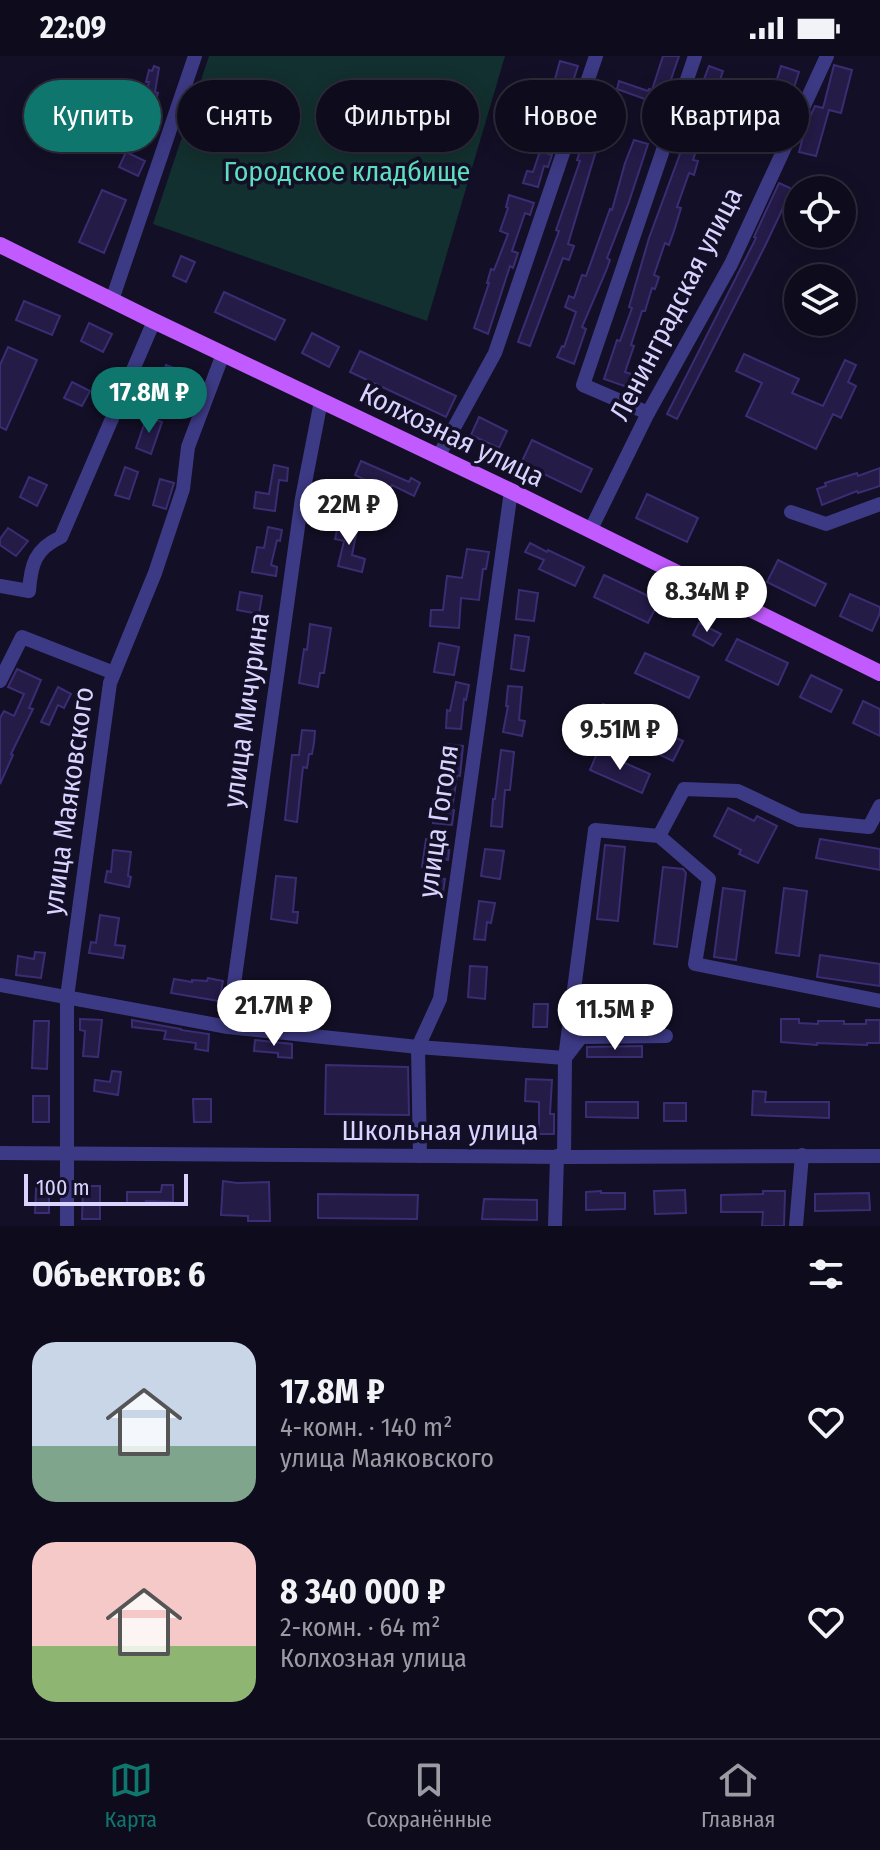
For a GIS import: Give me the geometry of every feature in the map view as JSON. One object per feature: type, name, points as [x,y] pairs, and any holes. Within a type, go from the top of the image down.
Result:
[{"type":"main road","name":"Колхозная улица","points":[[0,245],[880,673]]},
{"type":"street","points":[[112,300],[195,56]]},
{"type":"street","points":[[438,457],[495,353],[596,56]]},
{"type":"street","points":[[648,413],[583,385],[695,56]]},
{"type":"street","name":"Ленинградская улица","points":[[590,531],[648,413],[731,264],[827,56]]},
{"type":"street","points":[[0,586],[29,591],[31,566],[45,544],[61,537],[154,321]]},
{"type":"street","name":"улица Маяковского","points":[[67,1226],[67,997],[110,683],[160,559],[183,489],[188,447],[223,354]]},
{"type":"street","name":"улица Мичурина","points":[[228,1027],[300,512],[321,401]]},
{"type":"street","name":"улица Гоголя","points":[[420,1156],[418,1047],[440,999],[511,491]]},
{"type":"street","points":[[791,512],[826,524],[880,504]]},
{"type":"street","points":[[0,681],[22,637],[114,673]]},
{"type":"street","points":[[659,836],[684,789],[738,791],[799,820],[869,827],[880,806]]},
{"type":"street","points":[[555,1226],[565,1058],[595,830],[659,836],[709,879],[695,964],[880,1001]]},
{"type":"street","points":[[0,985],[228,1027],[418,1047],[565,1058]]},
{"type":"street","points":[[565,1058],[581,1037],[666,1036]]},
{"type":"street","name":"Школьная улица","points":[[0,1153],[880,1156]]},
{"type":"street","points":[[796,1226],[802,1155]]},
{"type":"green space","name":"Городское кладбище","points":[[209,56],[505,56],[498,80],[495,80],[495,90],[479,144],[479,80],[316,80],[316,152],[477,152],[427,321],[153,224],[177,152],[300,152],[300,80],[201,80]]},
{"type":"building","points":[[663,56],[679,56],[671,80],[655,80]]},
{"type":"building","points":[[560,61],[578,66],[573,80],[555,80]]},
{"type":"building","points":[[834,65],[852,70],[841,113],[829,110],[816,156],[799,152],[809,152],[809,119],[815,106],[823,108]]},
{"type":"building","points":[[154,66],[159,68],[157,80],[146,80],[149,70],[152,71]]},
{"type":"building","points":[[709,66],[723,71],[720,80],[704,80]]},
{"type":"building","points":[[781,66],[799,72],[796,80],[777,80]]},
{"type":"building","points":[[626,83],[642,89],[642,98],[626,92]]},
{"type":"building","points":[[634,140],[642,142],[642,152],[645,152],[607,258],[610,260],[582,327],[586,329],[574,364],[557,357],[564,347],[576,312],[565,307],[569,296],[574,298],[582,275],[586,276],[612,210]]},
{"type":"building","points":[[126,152],[145,161],[138,176],[119,167]]},
{"type":"building","points":[[540,152],[552,155],[548,167],[544,166],[538,187],[523,183],[527,171],[533,172]]},
{"type":"building","points":[[580,152],[596,152],[568,244],[574,246],[569,260],[563,258],[530,346],[518,342],[559,231],[556,230],[580,161],[577,160]]},
{"type":"building","points":[[681,152],[696,152],[693,160],[698,161],[694,175],[689,173],[677,207],[681,208],[674,231],[669,245],[665,243],[654,275],[659,277],[655,289],[652,288],[645,311],[642,311],[631,345],[634,346],[625,372],[638,376],[633,389],[604,379],[632,308],[629,307],[649,238]]},
{"type":"building","points":[[779,183],[784,185],[784,206],[677,419],[667,414]]},
{"type":"building","points":[[102,190],[126,200],[104,253],[79,242]]},
{"type":"building","points":[[509,195],[534,203],[530,215],[525,213],[512,251],[518,253],[513,268],[510,266],[488,334],[474,328],[491,269],[494,270],[508,234],[500,231]]},
{"type":"building","points":[[181,256],[195,262],[186,282],[173,276]]},
{"type":"building","points":[[224,292],[285,320],[275,340],[215,312]]},
{"type":"building","points":[[24,301],[60,316],[52,335],[16,320]]},
{"type":"building","points":[[89,323],[112,334],[103,352],[81,341]]},
{"type":"building","points":[[312,333],[339,347],[329,367],[302,353]]},
{"type":"building","points":[[8,347],[37,360],[6,430],[0,427],[0,365]]},
{"type":"building","points":[[360,351],[456,396],[446,417],[350,372]]},
{"type":"building","points":[[744,354],[799,379],[792,393],[823,406],[845,360],[856,365],[848,382],[856,386],[841,418],[833,414],[816,449],[746,416],[762,383],[736,371]]},
{"type":"building","points":[[166,365],[184,372],[169,407],[152,400]]},
{"type":"building","points":[[72,382],[90,391],[82,406],[64,398]]},
{"type":"building","points":[[147,416],[162,422],[151,454],[136,448]]},
{"type":"building","points":[[479,417],[507,431],[499,448],[471,435]]},
{"type":"building","points":[[532,440],[592,469],[581,492],[521,463]]},
{"type":"building","points":[[361,461],[409,482],[411,478],[420,483],[414,496],[392,485],[389,491],[355,475]]},
{"type":"building","points":[[274,465],[288,468],[287,481],[279,480],[275,511],[254,508],[256,492],[269,494]]},
{"type":"building","points":[[125,467],[138,472],[129,499],[115,495]]},
{"type":"building","points":[[880,468],[880,486],[857,491],[822,505],[817,489],[826,486],[825,483]]},
{"type":"building","points":[[29,477],[47,485],[37,506],[20,497]]},
{"type":"building","points":[[160,479],[174,483],[166,509],[153,505]]},
{"type":"building","points":[[647,494],[698,518],[687,542],[636,518]]},
{"type":"building","points":[[339,521],[358,525],[352,555],[365,559],[362,572],[338,566],[344,541],[335,539]]},
{"type":"building","points":[[268,527],[282,530],[271,565],[277,567],[276,576],[252,572],[257,547],[264,548]]},
{"type":"building","points":[[8,528],[28,541],[16,556],[0,545],[0,539]]},
{"type":"building","points":[[530,543],[584,567],[575,586],[539,569],[544,560],[525,552]]},
{"type":"building","points":[[467,549],[489,552],[486,569],[483,569],[479,600],[461,598],[459,628],[430,626],[431,610],[443,610],[447,576],[462,578]]},
{"type":"building","points":[[778,560],[826,584],[815,606],[767,582]]},
{"type":"building","points":[[604,575],[659,601],[648,623],[594,597]]},
{"type":"building","points":[[519,590],[538,593],[534,621],[516,619]]},
{"type":"building","points":[[240,592],[262,596],[259,614],[237,610]]},
{"type":"building","points":[[850,594],[880,607],[872,631],[840,616]]},
{"type":"building","points":[[699,623],[721,634],[713,646],[693,635]]},
{"type":"building","points":[[310,624],[331,628],[324,673],[320,673],[318,687],[299,683]]},
{"type":"building","points":[[515,635],[529,637],[524,671],[511,669]]},
{"type":"building","points":[[737,639],[788,663],[778,685],[726,660]]},
{"type":"building","points":[[439,643],[459,647],[454,675],[434,672]]},
{"type":"building","points":[[645,653],[699,677],[689,698],[635,673]]},
{"type":"building","points":[[17,669],[41,680],[29,708],[33,709],[0,784],[0,718],[4,711],[14,716],[24,694],[8,687]]},
{"type":"building","points":[[811,675],[842,690],[831,712],[800,697]]},
{"type":"building","points":[[456,682],[469,685],[464,699],[461,729],[446,728],[447,710],[450,711]]},
{"type":"building","points":[[508,686],[522,687],[519,720],[525,721],[522,736],[503,732]]},
{"type":"building","points":[[58,687],[71,694],[64,708],[58,705],[49,725],[41,722]]},
{"type":"building","points":[[863,701],[880,709],[880,736],[853,723]]},
{"type":"building","points":[[603,704],[683,741],[673,761],[594,724]]},
{"type":"building","points":[[302,730],[315,731],[312,754],[309,754],[307,768],[303,767],[297,822],[285,820],[292,755],[299,755]]},
{"type":"building","points":[[445,744],[463,746],[452,825],[433,823],[435,808],[438,808]]},
{"type":"building","points":[[501,750],[514,752],[510,790],[505,790],[502,827],[491,826]]},
{"type":"building","points":[[598,751],[650,774],[642,793],[590,770]]},
{"type":"building","points":[[728,808],[754,821],[757,816],[777,826],[758,863],[714,836]]},
{"type":"building","points":[[426,839],[450,842],[448,860],[439,858],[436,878],[445,879],[443,893],[423,890],[427,868],[422,867]]},
{"type":"building","points":[[820,839],[880,849],[880,870],[816,858]]},
{"type":"building","points":[[605,845],[625,847],[618,921],[597,919]]},
{"type":"building","points":[[485,849],[504,851],[500,879],[481,876]]},
{"type":"building","points":[[113,850],[131,852],[129,887],[105,882],[107,871],[111,872]]},
{"type":"building","points":[[663,867],[683,869],[686,873],[677,947],[654,944]]},
{"type":"building","points":[[276,876],[296,878],[293,912],[298,912],[297,923],[271,919]]},
{"type":"building","points":[[723,888],[745,891],[736,960],[714,957]]},
{"type":"building","points":[[784,888],[807,891],[799,956],[776,953]]},
{"type":"building","points":[[479,901],[495,903],[491,923],[487,922],[485,940],[474,939]]},
{"type":"building","points":[[100,915],[119,918],[115,945],[125,946],[123,958],[89,953],[91,942],[96,943]]},
{"type":"building","points":[[35,952],[45,953],[41,978],[16,975],[18,956],[34,959]]},
{"type":"building","points":[[820,955],[880,964],[880,986],[817,977]]},
{"type":"building","points":[[470,966],[487,967],[485,999],[468,997]]},
{"type":"building","points":[[208,978],[223,981],[219,1001],[171,993],[174,979],[192,982],[207,981]]},
{"type":"building","points":[[626,1002],[641,1002],[642,1025],[627,1025]]},
{"type":"building","points":[[534,1004],[548,1004],[547,1027],[533,1027]]},
{"type":"building","points":[[80,1019],[102,1020],[98,1057],[83,1056],[85,1031],[80,1030]]},
{"type":"building","points":[[781,1019],[799,1019],[799,1023],[818,1024],[818,1021],[844,1021],[844,1024],[866,1024],[866,1020],[880,1020],[880,1043],[817,1045],[781,1042]]},
{"type":"building","points":[[132,1020],[209,1034],[208,1051],[195,1049],[196,1043],[164,1039],[166,1031],[132,1027]]},
{"type":"building","points":[[34,1021],[49,1021],[47,1069],[32,1068]]},
{"type":"building","points":[[255,1040],[292,1044],[292,1058],[254,1051]]},
{"type":"building","points":[[642,1046],[642,1057],[587,1057],[587,1047]]},
{"type":"building","points":[[326,1065],[408,1067],[409,1115],[325,1114]]},
{"type":"building","points":[[112,1071],[121,1072],[118,1095],[94,1091],[95,1080],[110,1082]]},
{"type":"building","points":[[526,1079],[552,1080],[550,1114],[554,1114],[554,1134],[539,1134],[539,1102],[525,1101]]},
{"type":"building","points":[[753,1091],[766,1092],[765,1102],[829,1102],[829,1118],[752,1115]]},
{"type":"building","points":[[33,1096],[49,1096],[49,1122],[33,1122]]},
{"type":"building","points":[[193,1099],[211,1099],[211,1122],[194,1122]]},
{"type":"building","points":[[586,1102],[638,1102],[638,1118],[586,1117]]},
{"type":"building","points":[[664,1103],[686,1103],[686,1121],[664,1121]]},
{"type":"building","points":[[223,1181],[269,1182],[270,1221],[248,1221],[248,1216],[221,1215]]},
{"type":"building","points":[[162,1185],[173,1185],[173,1202],[146,1201],[146,1205],[127,1205],[127,1192],[161,1192]]},
{"type":"building","points":[[83,1186],[100,1186],[100,1219],[82,1219]]},
{"type":"building","points":[[36,1188],[49,1188],[49,1213],[35,1213]]},
{"type":"building","points":[[685,1190],[686,1213],[655,1214],[654,1191]]},
{"type":"building","points":[[763,1191],[785,1191],[784,1226],[762,1226],[763,1212],[721,1212],[721,1195],[763,1194]]},
{"type":"building","points":[[586,1192],[625,1193],[625,1209],[586,1210]]},
{"type":"building","points":[[869,1193],[870,1210],[815,1211],[815,1194]]},
{"type":"building","points":[[318,1194],[418,1195],[417,1219],[318,1218]]},
{"type":"building","points":[[484,1199],[537,1200],[537,1220],[482,1219]]}]
